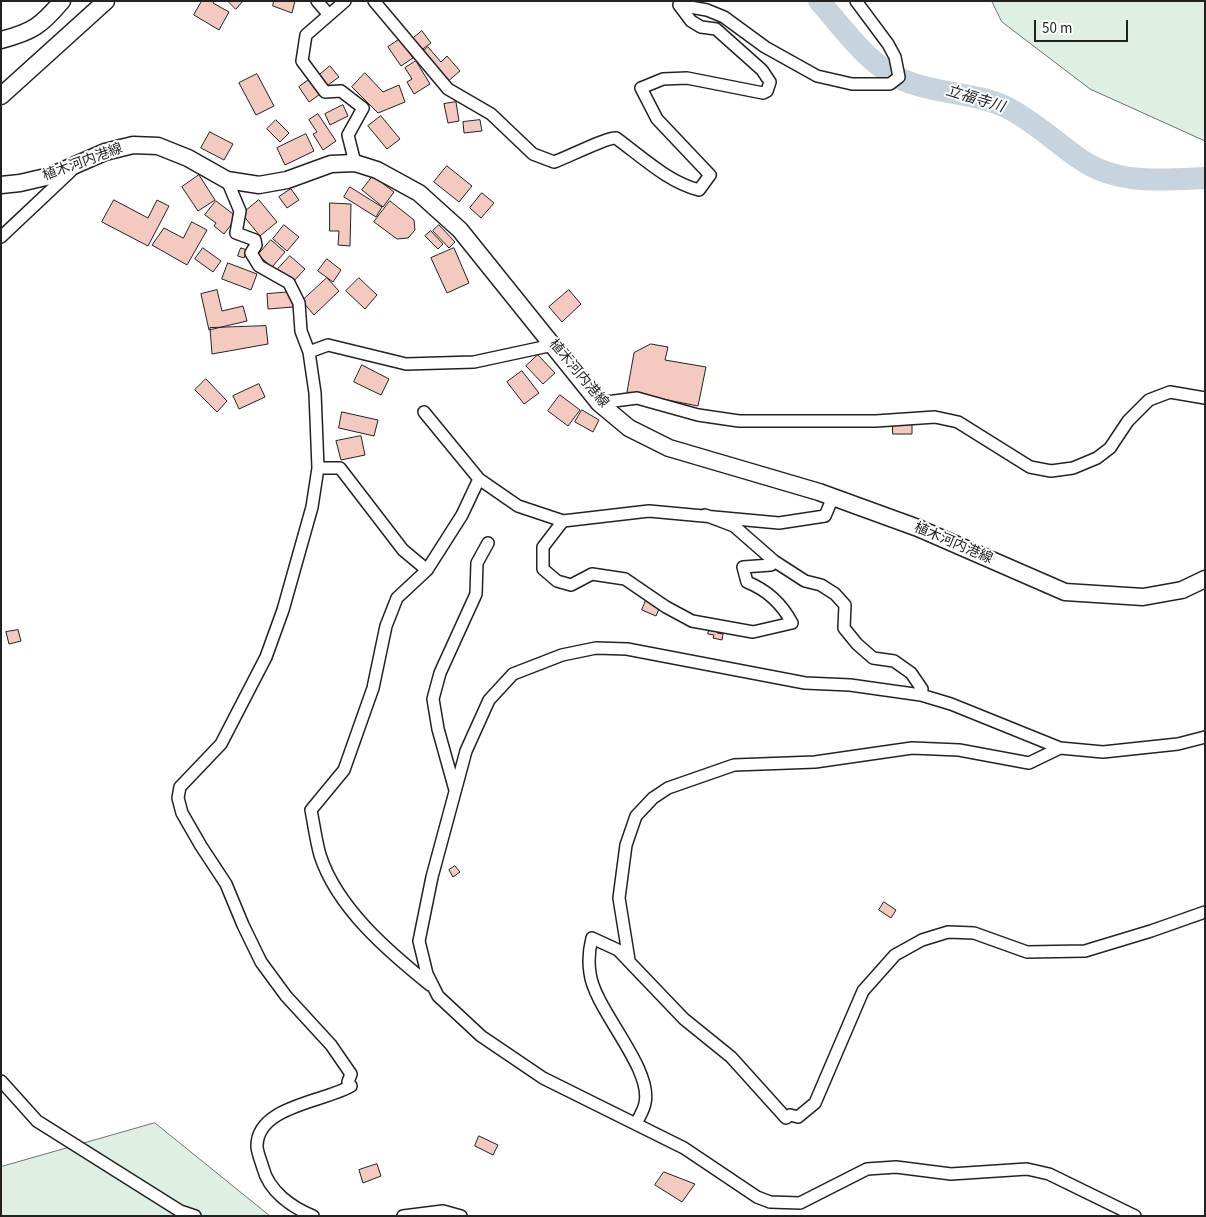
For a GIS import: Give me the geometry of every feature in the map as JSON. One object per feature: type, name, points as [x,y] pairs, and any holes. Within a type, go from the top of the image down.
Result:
[{"type":"main road","points":[[1,40],[25,34],[46,20],[62,1]]},
{"type":"main road","points":[[1,96],[106,1]]},
{"type":"main road","name":"植木河内港線","points":[[1,185],[50,176],[104,152],[133,145],[158,146],[188,158],[227,180],[259,186],[287,180],[331,164],[355,163],[377,170],[419,193],[460,230],[599,403],[629,428],[669,448],[833,497],[918,528],[1065,592],[1143,597],[1182,590],[1205,579]]},
{"type":"street","points":[[318,1],[329,15]]},
{"type":"street","points":[[345,1],[306,36],[302,62],[325,92],[341,91],[363,108],[348,135],[355,163]]},
{"type":"street","points":[[374,1],[448,89],[491,114],[533,154],[554,162],[577,154],[609,138],[616,138],[666,176],[685,187],[699,190],[710,175],[658,119],[640,88],[663,79],[687,78],[763,93],[767,91],[770,82],[762,70],[716,29],[701,27],[692,21],[679,5],[707,10],[724,17],[766,47],[817,76],[852,84],[890,84],[899,77],[895,57],[856,1]]},
{"type":"street","points":[[1,237],[78,164]]},
{"type":"street","points":[[227,180],[240,211],[236,234],[255,240],[256,245],[251,253],[259,266],[289,283],[299,303],[301,331],[309,352],[315,394],[318,468],[312,507],[283,610],[266,657],[221,744],[180,787],[178,798],[187,821],[226,884],[261,962],[286,996],[332,1045],[351,1074],[348,1082],[351,1086],[346,1089],[287,1110],[268,1120],[262,1126],[257,1146],[266,1182],[296,1209],[313,1216]]},
{"type":"street","points":[[309,352],[328,345],[406,364],[455,363],[474,362],[553,346]]},
{"type":"street","points":[[599,403],[637,398],[698,415],[739,421],[876,420],[935,416],[958,422],[1030,467],[1051,471],[1073,468],[1097,458],[1110,448],[1128,420],[1149,400],[1170,392],[1205,398]]},
{"type":"street","points":[[424,412],[480,479],[518,506],[563,521],[648,511],[779,523],[825,516],[833,497]]},
{"type":"street","points":[[318,468],[340,468],[402,550],[427,570]]},
{"type":"street","points":[[435,989],[400,961],[343,902],[320,856],[311,810],[344,770],[372,688],[386,626],[397,598],[427,570],[462,515],[480,479]]},
{"type":"street","points":[[705,515],[734,526],[774,561],[805,582],[821,585],[835,594],[845,605],[844,628],[857,644],[873,658],[894,661],[911,673],[922,689],[921,695]]},
{"type":"street","points":[[563,521],[543,547],[543,569],[558,581],[571,585],[592,574],[626,579],[666,607],[692,621],[728,628],[754,632],[792,623],[785,610],[762,587],[747,582],[744,567],[771,565],[774,561]]},
{"type":"street","points":[[455,792],[438,729],[433,699],[440,673],[476,594],[476,563],[488,543]]},
{"type":"street","points":[[1136,1216],[1050,1174],[1027,1169],[951,1174],[896,1167],[867,1169],[800,1203],[770,1202],[757,1197],[684,1148],[542,1078],[481,1036],[438,996],[427,974],[419,941],[432,877],[466,751],[489,700],[514,674],[562,656],[596,648],[627,649],[805,683],[850,685],[921,695],[951,704],[1060,748],[1103,752],[1178,744],[1205,737]]},
{"type":"street","points":[[629,960],[619,898],[626,845],[636,816],[653,798],[668,788],[734,765],[815,762],[912,748],[959,750],[1029,763],[1060,748]]},
{"type":"street","points":[[636,1124],[645,1102],[645,1084],[620,1032],[610,1020],[590,975],[589,953],[592,938],[618,950],[629,960],[684,1019],[731,1057],[786,1118],[790,1115],[798,1117],[814,1103],[863,991],[895,955],[922,940],[948,932],[974,934],[1027,952],[1061,953],[1085,951],[1205,912]]},
{"type":"street","points":[[1,1081],[37,1121],[180,1211],[195,1216]]},
{"type":"street","points":[[403,1216],[443,1211],[461,1216]]},
{"type":"green space","points":[[992,1],[1205,1],[1205,141],[1090,89],[1002,22]]},
{"type":"green space","points":[[155,1123],[270,1216],[1,1216],[1,1167]]},
{"type":"building","points":[[202,1],[214,1],[213,3],[229,12],[219,30],[194,15]]},
{"type":"building","points":[[228,1],[243,1],[236,9]]},
{"type":"building","points":[[274,1],[295,1],[292,13],[273,6]]},
{"type":"building","points":[[422,31],[431,43],[420,51],[411,40]]},
{"type":"building","points":[[400,39],[413,58],[401,66],[388,47]]},
{"type":"building","points":[[428,47],[441,62],[447,56],[460,71],[446,83],[421,53]]},
{"type":"building","points":[[416,61],[430,84],[414,94],[407,82],[412,79],[405,68]]},
{"type":"building","points":[[330,66],[339,77],[324,88],[316,78]]},
{"type":"building","points":[[365,73],[383,92],[399,85],[405,102],[378,113],[352,87]]},
{"type":"building","points":[[257,74],[274,106],[256,115],[239,83]]},
{"type":"building","points":[[313,77],[323,92],[309,102],[299,87]]},
{"type":"building","points":[[456,102],[459,121],[448,123],[444,104]]},
{"type":"building","points":[[343,105],[348,116],[330,125],[325,114]]},
{"type":"building","points":[[318,114],[336,141],[323,150],[313,134],[317,132],[309,120]]},
{"type":"building","points":[[381,116],[400,139],[387,149],[368,126]]},
{"type":"building","points":[[276,120],[289,133],[280,142],[267,129]]},
{"type":"building","points":[[480,120],[482,131],[464,133],[463,122]]},
{"type":"building","points":[[210,132],[233,144],[224,160],[201,148]]},
{"type":"building","points":[[306,134],[314,151],[285,165],[277,148]]},
{"type":"building","points":[[447,166],[472,186],[459,202],[434,182]]},
{"type":"building","points":[[199,175],[215,200],[198,211],[182,187]]},
{"type":"building","points":[[373,176],[394,192],[383,207],[362,190]]},
{"type":"building","points":[[350,187],[382,207],[376,217],[344,197]]},
{"type":"building","points":[[291,189],[299,200],[287,208],[279,197]]},
{"type":"building","points":[[482,193],[494,203],[481,218],[470,208]]},
{"type":"building","points":[[114,200],[148,218],[157,200],[169,206],[148,246],[102,222]]},
{"type":"building","points":[[259,200],[277,222],[260,236],[242,214]]},
{"type":"building","points":[[216,201],[237,217],[224,234],[214,226],[216,223],[205,215]]},
{"type":"building","points":[[390,201],[414,220],[415,230],[408,238],[397,239],[374,222]]},
{"type":"building","points":[[330,203],[351,204],[350,246],[338,245],[339,231],[330,231]]},
{"type":"building","points":[[192,222],[207,230],[187,265],[152,245],[164,228],[183,238]]},
{"type":"building","points":[[284,225],[299,237],[287,251],[273,239]]},
{"type":"building","points":[[439,225],[455,242],[449,248],[433,231]]},
{"type":"building","points":[[431,231],[443,244],[438,249],[425,236]]},
{"type":"building","points":[[271,240],[285,252],[272,267],[258,255]]},
{"type":"building","points":[[203,248],[221,261],[213,272],[195,259]]},
{"type":"building","points":[[241,248],[247,250],[244,258],[238,256]]},
{"type":"building","points":[[454,248],[469,283],[447,293],[431,258]]},
{"type":"building","points":[[290,256],[305,269],[292,283],[278,269]]},
{"type":"building","points":[[327,259],[341,270],[333,282],[318,271]]},
{"type":"building","points":[[228,263],[257,274],[251,290],[222,279]]},
{"type":"building","points":[[327,278],[339,291],[314,315],[302,301]]},
{"type":"building","points":[[359,278],[377,295],[365,309],[346,291]]},
{"type":"building","points":[[217,290],[222,311],[243,306],[247,321],[209,330],[201,294]]},
{"type":"building","points":[[569,290],[581,304],[562,322],[549,307]]},
{"type":"building","points":[[292,292],[293,307],[268,309],[267,294]]},
{"type":"building","points":[[266,326],[268,344],[212,354],[210,328]]},
{"type":"building","points":[[651,344],[668,347],[665,360],[706,367],[698,406],[627,392],[634,353]]},
{"type":"building","points":[[538,355],[555,373],[543,384],[526,366]]},
{"type":"building","points":[[362,365],[389,379],[381,395],[354,382]]},
{"type":"building","points":[[522,371],[539,393],[524,404],[507,382]]},
{"type":"building","points":[[206,379],[227,401],[217,412],[195,390]]},
{"type":"building","points":[[259,384],[265,397],[239,409],[233,396]]},
{"type":"building","points":[[560,395],[580,410],[568,426],[548,411]]},
{"type":"building","points":[[582,410],[599,420],[593,432],[575,422]]},
{"type":"building","points":[[342,412],[378,420],[374,436],[339,428]]},
{"type":"building","points":[[893,424],[912,424],[912,434],[893,434]]},
{"type":"building","points":[[361,436],[365,455],[341,460],[336,441]]},
{"type":"building","points":[[647,598],[661,604],[656,616],[642,610]]},
{"type":"building","points":[[710,627],[718,629],[717,633],[723,634],[722,640],[713,638],[714,635],[708,634]]},
{"type":"building","points":[[18,630],[21,641],[9,644],[6,632]]},
{"type":"building","points":[[455,866],[460,872],[453,877],[449,870]]},
{"type":"building","points":[[884,902],[896,910],[891,918],[879,910]]},
{"type":"building","points":[[479,1136],[498,1145],[493,1155],[475,1146]]},
{"type":"building","points":[[377,1164],[381,1176],[363,1183],[359,1170]]},
{"type":"building","points":[[664,1172],[695,1184],[682,1202],[655,1185]]},
{"type":"waterway","name":"立福寺川","points":[[819,1],[871,59],[896,77],[922,87],[995,102],[1035,125],[1080,159],[1109,173],[1125,177],[1157,180],[1205,178]]}]
